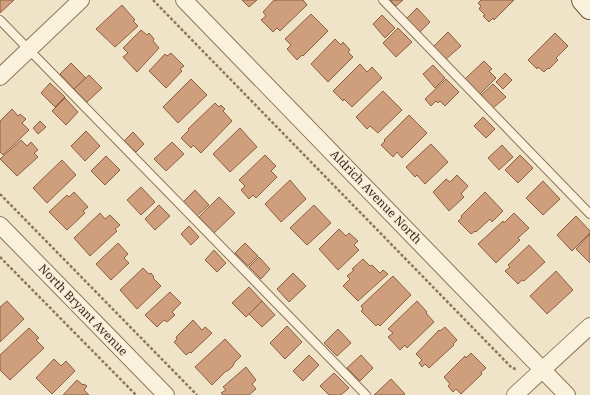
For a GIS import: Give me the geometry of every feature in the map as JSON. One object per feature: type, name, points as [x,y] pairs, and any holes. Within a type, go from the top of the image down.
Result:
[{"type":"street","points":[[0,78],[81,0]]},
{"type":"street","name":"Aldrich Avenue North","points":[[184,0],[567,395]]},
{"type":"street","points":[[583,0],[590,8]]},
{"type":"street","name":"North Bryant Avenue","points":[[0,225],[166,395]]},
{"type":"street","points":[[514,395],[590,326]]},
{"type":"lane","points":[[383,0],[590,214]]},
{"type":"lane","points":[[0,20],[366,395]]},
{"type":"path","points":[[153,0],[512,368],[518,370]]},
{"type":"path","points":[[0,194],[197,395]]},
{"type":"path","points":[[0,257],[136,395]]},
{"type":"building","points":[[0,0],[14,0],[0,13]]},
{"type":"building","points":[[242,0],[257,0],[249,7]]},
{"type":"building","points":[[274,0],[303,0],[307,5],[280,31],[277,28],[273,32],[261,20],[266,16],[263,12]]},
{"type":"building","points":[[390,0],[403,0],[396,6]]},
{"type":"building","points":[[481,0],[514,0],[494,20],[493,18],[489,22],[479,9],[481,6],[478,3]]},
{"type":"building","points":[[122,5],[135,20],[133,21],[138,26],[115,47],[96,29]]},
{"type":"building","points":[[417,8],[430,22],[419,33],[406,19]]},
{"type":"building","points":[[311,14],[328,31],[297,60],[287,49],[291,45],[285,39]]},
{"type":"building","points":[[382,15],[395,28],[385,38],[373,24]]},
{"type":"building","points":[[398,28],[412,42],[396,57],[383,43]]},
{"type":"building","points":[[141,30],[147,35],[149,33],[159,48],[137,72],[123,57],[128,53],[123,48]]},
{"type":"building","points":[[448,32],[461,46],[445,60],[433,47]]},
{"type":"building","points":[[555,33],[568,46],[556,58],[558,60],[544,72],[538,67],[537,69],[528,60]]},
{"type":"building","points":[[335,39],[341,45],[343,42],[350,50],[348,52],[353,57],[328,82],[311,64]]},
{"type":"building","points":[[171,53],[184,66],[180,69],[182,71],[166,88],[149,71],[165,54],[167,56]]},
{"type":"building","points":[[484,61],[492,69],[489,71],[496,78],[480,94],[465,79]]},
{"type":"building","points":[[71,63],[86,78],[74,89],[60,74]]},
{"type":"building","points":[[360,64],[367,72],[372,67],[382,78],[352,107],[344,99],[343,101],[333,91]]},
{"type":"building","points":[[433,65],[445,78],[435,88],[423,74]]},
{"type":"building","points":[[505,73],[512,80],[503,89],[496,82]]},
{"type":"building","points":[[89,75],[102,88],[87,102],[74,89]]},
{"type":"building","points":[[191,79],[207,95],[178,123],[163,107]]},
{"type":"building","points":[[446,79],[459,92],[445,106],[440,101],[438,103],[436,101],[431,106],[425,99]]},
{"type":"building","points":[[50,83],[65,97],[55,107],[41,93]]},
{"type":"building","points":[[493,84],[506,97],[493,108],[481,95]]},
{"type":"building","points":[[383,91],[402,110],[378,133],[370,126],[367,129],[356,117]]},
{"type":"building","points":[[65,98],[78,112],[66,125],[52,111]]},
{"type":"building","points":[[215,103],[219,107],[221,105],[225,109],[223,111],[232,121],[201,153],[193,145],[191,148],[181,138],[189,130],[188,129]]},
{"type":"building","points":[[12,109],[18,116],[20,114],[26,119],[22,123],[29,130],[3,155],[0,152],[0,121]]},
{"type":"building","points":[[409,115],[427,133],[402,158],[397,152],[393,157],[381,145],[385,141],[384,140]]},
{"type":"building","points":[[483,117],[495,129],[486,138],[474,126]]},
{"type":"building","points":[[40,121],[46,127],[38,134],[33,128]]},
{"type":"building","points":[[240,128],[257,147],[230,172],[213,154]]},
{"type":"building","points":[[86,131],[100,146],[85,161],[71,146]]},
{"type":"building","points":[[133,132],[144,144],[136,152],[124,141]]},
{"type":"building","points":[[21,140],[27,146],[31,142],[38,150],[34,153],[38,157],[17,176],[0,159]]},
{"type":"building","points":[[172,142],[184,154],[166,171],[154,159]]},
{"type":"building","points":[[431,144],[448,162],[425,184],[417,175],[415,177],[406,167]]},
{"type":"building","points":[[502,145],[513,157],[499,170],[488,158]]},
{"type":"building","points":[[265,155],[276,166],[271,171],[277,177],[256,198],[253,195],[249,199],[241,190],[245,186],[239,180]]},
{"type":"building","points":[[520,155],[533,168],[518,183],[505,170]]},
{"type":"building","points":[[106,156],[120,170],[105,185],[91,171]]},
{"type":"building","points":[[62,160],[76,175],[47,203],[33,188]]},
{"type":"building","points":[[457,175],[468,186],[461,194],[464,197],[449,211],[433,192],[446,179],[450,182]]},
{"type":"building","points":[[290,180],[306,199],[281,222],[265,204]]},
{"type":"building","points":[[543,181],[560,199],[543,215],[526,198]]},
{"type":"building","points":[[141,187],[155,202],[141,215],[127,200]]},
{"type":"building","points":[[195,190],[209,205],[197,216],[183,202]]},
{"type":"building","points":[[74,192],[88,207],[83,211],[85,213],[67,230],[49,212],[67,195],[69,197]]},
{"type":"building","points":[[485,192],[503,211],[492,222],[490,219],[476,232],[475,231],[471,234],[458,221],[462,218],[461,216]]},
{"type":"building","points":[[219,197],[235,213],[214,233],[199,217]]},
{"type":"building","points":[[159,205],[170,216],[155,230],[145,219]]},
{"type":"building","points":[[314,205],[331,223],[307,245],[290,228]]},
{"type":"building","points":[[100,213],[105,219],[110,215],[120,225],[115,229],[117,231],[90,256],[74,238]]},
{"type":"building","points":[[514,213],[529,228],[518,238],[520,240],[496,263],[478,244]]},
{"type":"building","points":[[576,216],[590,231],[590,233],[572,251],[557,235]]},
{"type":"building","points":[[189,226],[199,237],[191,245],[181,234]]},
{"type":"building","points":[[339,229],[346,236],[349,233],[358,241],[354,245],[359,250],[338,270],[319,249]]},
{"type":"building","points":[[590,234],[590,263],[576,249]]},
{"type":"building","points":[[118,243],[128,254],[124,258],[129,263],[111,280],[96,264]]},
{"type":"building","points":[[245,243],[258,256],[248,266],[235,253]]},
{"type":"building","points":[[529,245],[545,262],[524,281],[522,280],[518,284],[505,271],[510,267],[508,265]]},
{"type":"building","points":[[214,250],[226,263],[217,272],[205,260]]},
{"type":"building","points":[[259,257],[270,269],[261,279],[249,267]]},
{"type":"building","points":[[363,259],[380,273],[383,270],[388,274],[358,301],[343,286],[350,279],[347,276],[354,270],[352,269]]},
{"type":"building","points":[[143,268],[149,274],[151,273],[154,277],[153,278],[161,286],[137,309],[120,290]]},
{"type":"building","points":[[556,271],[573,290],[547,314],[530,296]]},
{"type":"building","points":[[293,273],[306,286],[289,302],[277,289]]},
{"type":"building","points":[[393,276],[411,295],[380,326],[378,324],[376,326],[361,311],[363,309],[361,306]]},
{"type":"building","points":[[249,287],[262,301],[246,317],[232,303]]},
{"type":"building","points":[[170,292],[181,303],[172,312],[175,315],[167,322],[164,320],[157,327],[145,315]]},
{"type":"building","points":[[7,301],[24,319],[0,342],[0,307]]},
{"type":"building","points":[[262,301],[275,315],[262,327],[249,314]]},
{"type":"building","points":[[417,301],[434,322],[407,348],[405,345],[400,350],[388,337],[393,333],[388,329]]},
{"type":"building","points":[[193,320],[202,330],[205,327],[212,333],[191,353],[190,352],[186,355],[174,342],[177,339],[176,337]]},
{"type":"building","points":[[287,326],[302,342],[285,359],[270,343]]},
{"type":"building","points":[[445,327],[457,340],[453,344],[454,345],[429,368],[425,364],[422,367],[419,363],[422,360],[416,354],[439,330],[440,331]]},
{"type":"building","points":[[29,328],[39,338],[36,340],[44,348],[10,380],[0,370],[0,355]]},
{"type":"building","points":[[338,329],[351,343],[337,356],[324,343]]},
{"type":"building","points":[[225,339],[241,356],[229,370],[212,385],[195,367]]},
{"type":"building","points":[[471,353],[486,368],[481,372],[482,374],[461,394],[456,389],[453,392],[448,386],[450,384],[444,377],[465,356],[466,358]]},
{"type":"building","points":[[309,355],[319,365],[303,381],[293,371]]},
{"type":"building","points":[[361,355],[373,368],[360,381],[347,368]]},
{"type":"building","points":[[54,359],[61,366],[66,361],[75,371],[52,394],[36,378]]},
{"type":"building","points":[[246,367],[256,380],[252,384],[256,389],[249,395],[223,395],[221,393],[226,390],[223,387]]},
{"type":"building","points":[[334,373],[349,388],[341,395],[329,395],[320,386]]},
{"type":"building","points":[[391,379],[405,394],[374,395]]},
{"type":"building","points":[[77,380],[83,385],[84,384],[87,386],[84,390],[89,395],[63,395]]}]
